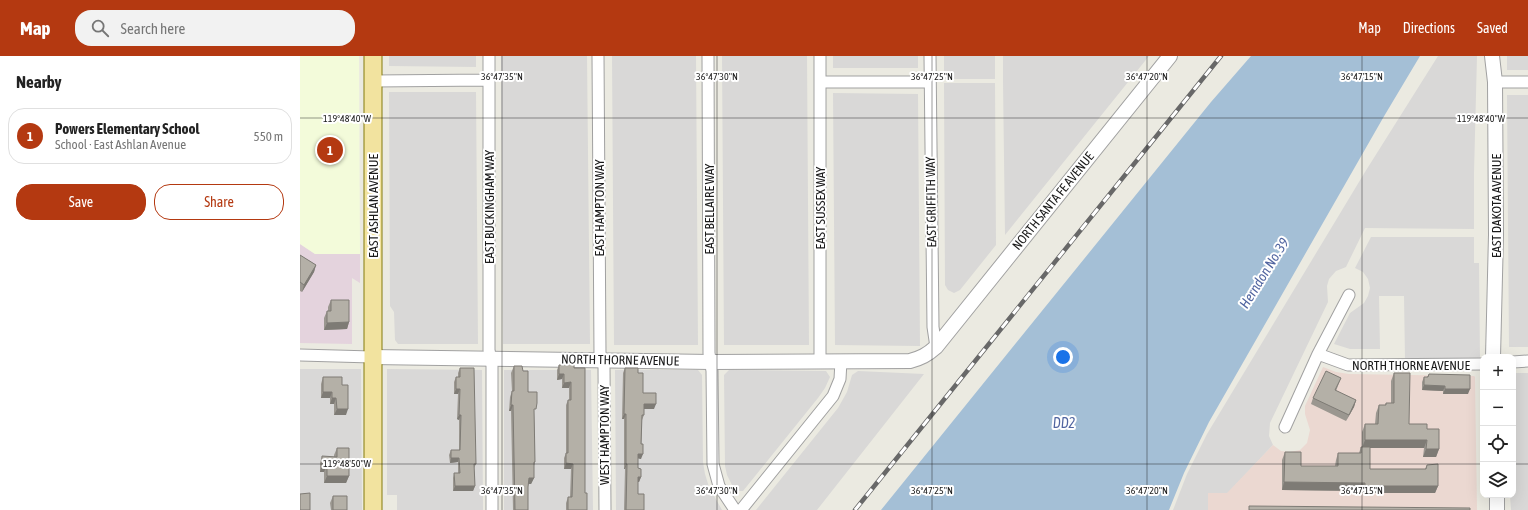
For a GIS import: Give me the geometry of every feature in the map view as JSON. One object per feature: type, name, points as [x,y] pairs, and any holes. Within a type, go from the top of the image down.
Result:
[{"type":"main road","name":"EAST ASHLAN AVENUE","points":[[373,510],[372,356],[374,56]]},
{"type":"street","name":"EAST BUCKINGHAM WAY","points":[[489,56],[489,350],[492,366],[492,510]]},
{"type":"street","name":"EAST HAMPTON WAY","points":[[598,56],[600,353],[602,360]]},
{"type":"street","name":"EAST BELLAIRE WAY","points":[[708,56],[709,352],[711,362],[713,464],[720,486],[735,510]]},
{"type":"street","name":"EAST SUSSEX WAY","points":[[820,56],[820,361]]},
{"type":"street","name":"EAST GRIFFITH WAY","points":[[930,56],[933,327],[936,347]]},
{"type":"street","name":"NORTH SANTA FE AVENUE","points":[[936,347],[1170,56]]},
{"type":"street","name":"EAST DAKOTA AVENUE","points":[[1492,56],[1495,82],[1496,234],[1493,354]]},
{"type":"street","points":[[374,81],[489,80]]},
{"type":"street","points":[[820,82],[930,82]]},
{"type":"street","points":[[1495,82],[1528,82]]},
{"type":"street","points":[[1285,427],[1318,354],[1349,295]]},
{"type":"street","name":"NORTH THORNE AVENUE","points":[[300,355],[711,362],[910,361],[927,355],[936,347]]},
{"type":"street","name":"NORTH THORNE AVENUE","points":[[1318,354],[1348,366],[1480,364]]},
{"type":"street","name":"WEST HAMPTON WAY","points":[[602,360],[604,367],[605,510]]},
{"type":"street","points":[[741,510],[833,396],[840,379],[841,361]]},
{"type":"street","points":[[1516,362],[1528,361]]},
{"type":"street","points":[[1497,498],[1497,510]]},
{"type":"shaded area","points":[[300,56],[359,56],[360,254],[315,254],[300,244]]},
{"type":"shaded area","points":[[389,56],[476,56],[476,67],[389,66]]},
{"type":"shaded area","points":[[501,56],[587,56],[590,344],[503,344]]},
{"type":"shaded area","points":[[612,56],[696,56],[698,345],[614,345]]},
{"type":"shaded area","points":[[722,56],[807,56],[809,345],[724,345]]},
{"type":"shaded area","points":[[833,56],[918,56],[918,68],[833,68]]},
{"type":"shaded area","points":[[944,56],[995,56],[995,79],[944,79]]},
{"type":"shaded area","points":[[1003,56],[1149,56],[1005,235],[1003,81]]},
{"type":"shaded area","points":[[1438,56],[1477,56],[1474,229],[1365,228],[1346,267],[1336,271],[1329,279],[1327,286],[1328,302],[1270,423],[1269,436],[1273,445],[1227,494],[1208,494],[1208,510],[1173,510],[1187,474],[1207,434],[1365,172]]},
{"type":"shaded area","points":[[1507,56],[1528,56],[1528,70],[1507,70]]},
{"type":"shaded area","points":[[944,83],[995,83],[996,245],[960,290],[954,293],[948,290],[945,285]]},
{"type":"shaded area","points":[[389,92],[476,92],[478,344],[398,344],[395,340],[394,312],[390,306]]},
{"type":"shaded area","points":[[833,93],[918,94],[920,346],[835,345]]},
{"type":"shaded area","points":[[1507,95],[1528,95],[1528,347],[1509,347]]},
{"type":"shaded area","points":[[1371,237],[1474,237],[1474,263],[1479,263],[1480,360],[1405,359],[1404,296],[1379,296],[1380,349],[1350,349],[1334,344],[1350,313],[1364,303],[1368,296],[1370,288],[1368,279],[1363,272],[1355,268]]},
{"type":"shaded area","points":[[300,244],[315,254],[360,254],[360,283],[352,278],[352,344],[300,343]]},
{"type":"shaded area","points":[[1323,367],[1336,372],[1349,374],[1474,376],[1477,510],[1208,510],[1208,493],[1227,493],[1273,445],[1281,451],[1290,452],[1300,450],[1307,443],[1310,430],[1305,414],[1305,406]]},
{"type":"shaded area","points":[[300,369],[361,369],[362,510],[300,510]]},
{"type":"shaded area","points":[[387,369],[482,370],[483,510],[397,510],[397,495],[387,495]]},
{"type":"shaded area","points":[[504,370],[591,370],[593,510],[504,510]]},
{"type":"shaded area","points":[[615,370],[698,370],[702,375],[703,462],[709,487],[722,510],[616,510]]},
{"type":"shaded area","points":[[729,370],[826,371],[830,377],[818,398],[743,491],[735,491],[727,475],[725,466],[724,375]]},
{"type":"shaded area","points":[[858,371],[924,374],[817,510],[756,510],[838,408],[847,392],[852,375]]},
{"type":"shaded area","points":[[1516,373],[1528,373],[1528,510],[1511,510],[1510,498],[1516,498]]},
{"type":"water","name":"DD2","points":[[1251,56],[1420,56],[1209,422],[1184,473],[1169,510],[881,510],[1211,102]]},
{"type":"building","points":[[300,255],[316,265],[304,285],[300,282]]},
{"type":"building","points":[[331,300],[349,300],[349,322],[327,323],[327,311],[331,311]]},
{"type":"building","points":[[574,364],[574,368],[585,368],[585,493],[587,493],[587,510],[568,510],[568,497],[572,497],[573,464],[566,463],[566,453],[568,453],[568,400],[571,400],[571,382],[564,383],[564,374],[559,374],[559,365]]},
{"type":"building","points":[[514,366],[522,366],[523,371],[528,371],[528,392],[537,392],[536,409],[534,409],[534,478],[529,478],[528,510],[515,510],[513,405],[511,405],[512,391],[514,391]]},
{"type":"building","points":[[460,368],[474,368],[475,486],[455,486],[454,473],[460,473],[459,458],[451,458],[451,450],[460,450],[460,389],[456,389],[456,377],[460,377]]},
{"type":"building","points":[[625,368],[638,368],[638,373],[643,373],[643,393],[656,393],[656,404],[644,404],[641,444],[643,444],[643,454],[638,454],[638,468],[641,469],[641,477],[638,477],[638,494],[644,494],[644,510],[626,510],[626,414],[624,414]]},
{"type":"building","points":[[1326,371],[1341,378],[1335,390],[1356,400],[1349,415],[1313,398]]},
{"type":"building","points":[[1394,373],[1410,373],[1409,424],[1427,424],[1427,429],[1439,429],[1439,449],[1426,449],[1427,440],[1365,440],[1365,424],[1378,424],[1379,405],[1394,403]]},
{"type":"building","points":[[1429,374],[1470,375],[1470,389],[1445,389],[1445,386],[1424,385],[1424,377],[1428,377]]},
{"type":"building","points":[[323,377],[342,377],[342,385],[348,385],[348,409],[337,409],[336,398],[332,398],[332,392],[323,392]]},
{"type":"building","points":[[1361,447],[1370,447],[1370,469],[1426,469],[1427,465],[1438,464],[1438,486],[1365,486],[1365,483],[1284,482],[1285,452],[1301,452],[1301,466],[1338,466],[1338,453],[1361,453]]},
{"type":"building","points":[[337,448],[349,448],[349,476],[327,476],[327,465],[322,465],[322,456],[337,457]]},
{"type":"building","points":[[310,493],[310,510],[300,510],[300,494]]},
{"type":"building","points":[[333,496],[347,496],[347,510],[333,510]]},
{"type":"building","points":[[1249,506],[1470,508],[1470,510],[1249,510]]},
{"type":"railway","points":[[855,510],[1221,56]]},
{"type":"place","name":"Powers Elementary School","points":[[330,150]]},
{"type":"water label","name":"Herndon No. 39","points":[[1264,273]]}]
